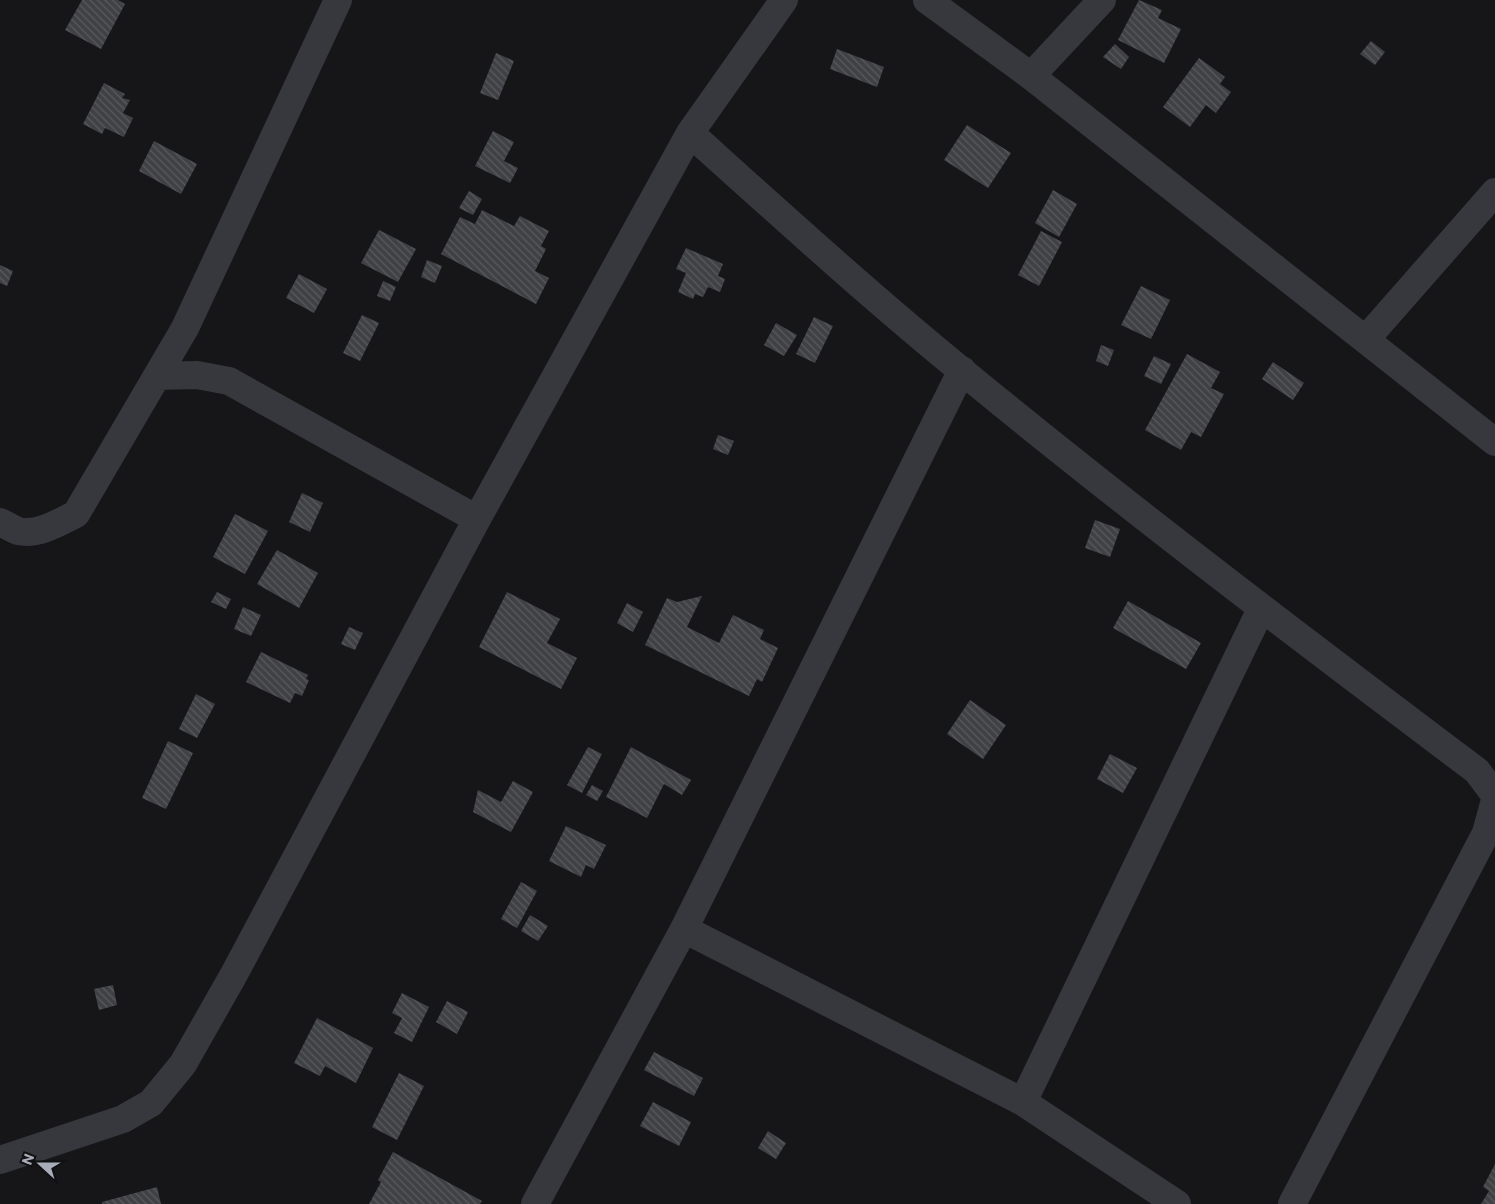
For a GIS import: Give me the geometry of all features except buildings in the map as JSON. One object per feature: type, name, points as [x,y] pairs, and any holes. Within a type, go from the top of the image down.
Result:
[{"type":"street","points":[[0,522],[18,531],[32,531],[76,514],[186,328],[338,0]]},
{"type":"street","points":[[0,1160],[123,1119],[151,1103],[183,1064],[238,967],[477,519],[690,133],[784,0]]},
{"type":"street","points":[[927,0],[1031,76],[1366,338],[1495,442]]},
{"type":"street","points":[[1031,76],[1102,0]]},
{"type":"street","points":[[690,133],[797,229],[962,370],[1261,609],[1477,771],[1495,795]]},
{"type":"street","points":[[1366,338],[1495,192]]},
{"type":"street","points":[[535,1204],[684,929],[962,370]]},
{"type":"street","points":[[157,376],[197,376],[229,381],[477,519]]},
{"type":"street","points":[[1023,1102],[1261,609]]},
{"type":"street","points":[[1292,1204],[1486,833],[1495,800]]},
{"type":"street","points":[[684,929],[1023,1102],[1177,1204]]}]
